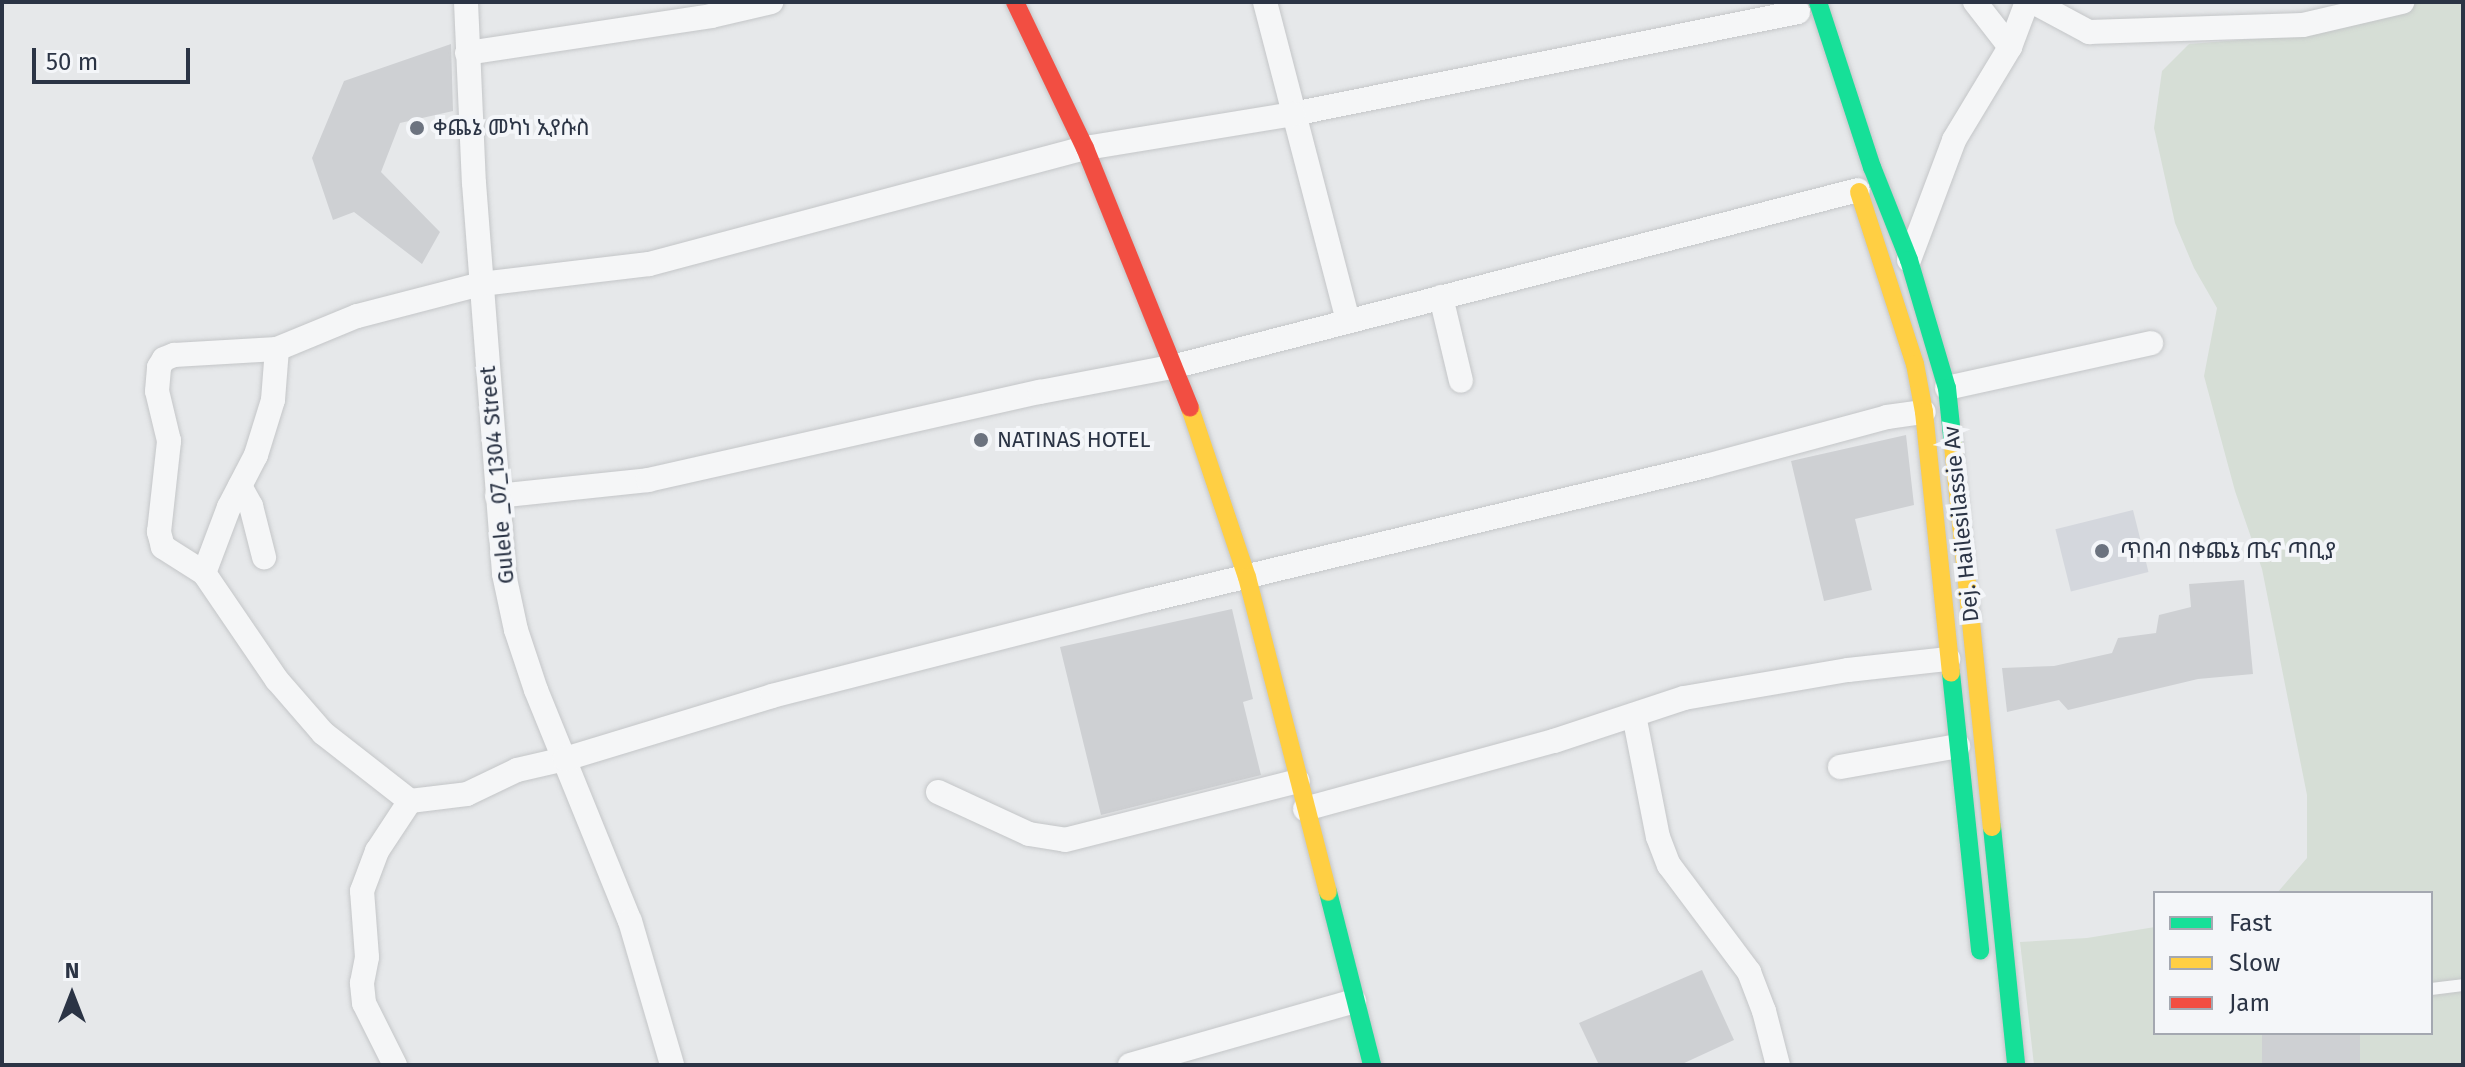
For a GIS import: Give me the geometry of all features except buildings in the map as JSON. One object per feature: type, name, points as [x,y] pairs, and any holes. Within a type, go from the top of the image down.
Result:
[{"type":"main road","points":[[1015,2],[1085,148],[1176,366],[1247,577],[1372,1065]]},
{"type":"main road","name":"Dej. Hailesilassie Av","points":[[1803,10],[1909,260],[1947,388],[2016,1065]]},
{"type":"main road","points":[[1855,183],[1915,364],[1924,412],[1983,974]]},
{"type":"street","name":"Gulele _07_1304 Street","points":[[466,2],[481,284],[504,574],[516,630],[536,690],[630,921],[672,1065]]},
{"type":"street","points":[[467,53],[708,9],[771,2]]},
{"type":"street","points":[[1265,2],[1348,321]]},
{"type":"street","points":[[1975,2],[2010,47]]},
{"type":"street","points":[[1909,260],[1954,140],[2010,47],[2027,2]]},
{"type":"street","points":[[2033,2],[2089,32],[2237,14],[2331,21],[2402,2]]},
{"type":"street","points":[[1803,10],[1293,114],[1085,148],[649,264],[481,284],[357,316],[277,349],[174,355],[164,359],[159,367],[157,391],[169,441],[159,532],[163,547],[204,573],[277,680],[323,733],[410,801],[467,794],[517,770],[565,759],[772,696],[1602,492],[1887,417],[1924,412]]},
{"type":"street","points":[[497,496],[648,480],[1040,392],[1176,366],[1855,183]]},
{"type":"street","points":[[1441,297],[1461,381]]},
{"type":"street","points":[[1947,388],[2151,343]]},
{"type":"street","points":[[204,573],[256,455],[273,400],[277,349]]},
{"type":"street","points":[[240,486],[251,506],[264,557]]},
{"type":"street","points":[[1305,809],[1539,745],[1684,698],[1848,670],[1948,659]]},
{"type":"street","points":[[1634,715],[1658,837],[1669,865],[1749,972],[1764,1011],[1778,1065]]},
{"type":"street","points":[[1840,767],[1958,746]]},
{"type":"street","points":[[938,792],[1029,834],[1065,840],[1298,781]]},
{"type":"street","points":[[395,1065],[364,1003],[362,983],[367,957],[362,891],[377,851],[410,801]]},
{"type":"street","points":[[1130,1065],[1354,1001]]},
{"type":"lane","points":[[2433,989],[2463,985]]},
{"type":"shaded area","points":[[2421,2],[2463,2],[2463,1065],[2034,1065],[2020,942],[2087,938],[2153,927],[2153,1035],[2433,1035],[2433,891],[2279,891],[2307,858],[2307,795],[2262,569],[2235,491],[2204,376],[2217,308],[2194,268],[2175,223],[2154,128],[2162,71],[2189,44],[2265,38],[2374,19]]},
{"type":"shaded area","name":"ጥበብ በቀጨኔ ጤና ጣቢያ","points":[[2133,510],[2148,572],[2071,591],[2055,529]]},
{"type":"traffic: fast","points":[[1818,2],[1872,167],[1909,260],[1947,388],[1953,445]]},
{"type":"traffic: fast","points":[[1951,673],[1980,950]]},
{"type":"traffic: fast","points":[[1992,827],[2016,1065]]},
{"type":"traffic: fast","points":[[1328,892],[1372,1065]]},
{"type":"traffic: slow","points":[[1859,192],[1915,364],[1924,412],[1951,673]]},
{"type":"traffic: slow","points":[[1190,408],[1247,577],[1328,892]]},
{"type":"traffic: slow","points":[[1953,445],[1992,827]]},
{"type":"traffic: jam","points":[[1015,2],[1085,148],[1190,408]]},
{"type":"place","name":"ቀጨኔ መካነ ኢየሱስ","points":[[417,128]]},
{"type":"place","name":"NATINAS HOTEL","points":[[981,440]]},
{"type":"place","name":"ጥበብ በቀጨኔ ጤና ጣቢያ","points":[[2102,551]]}]
